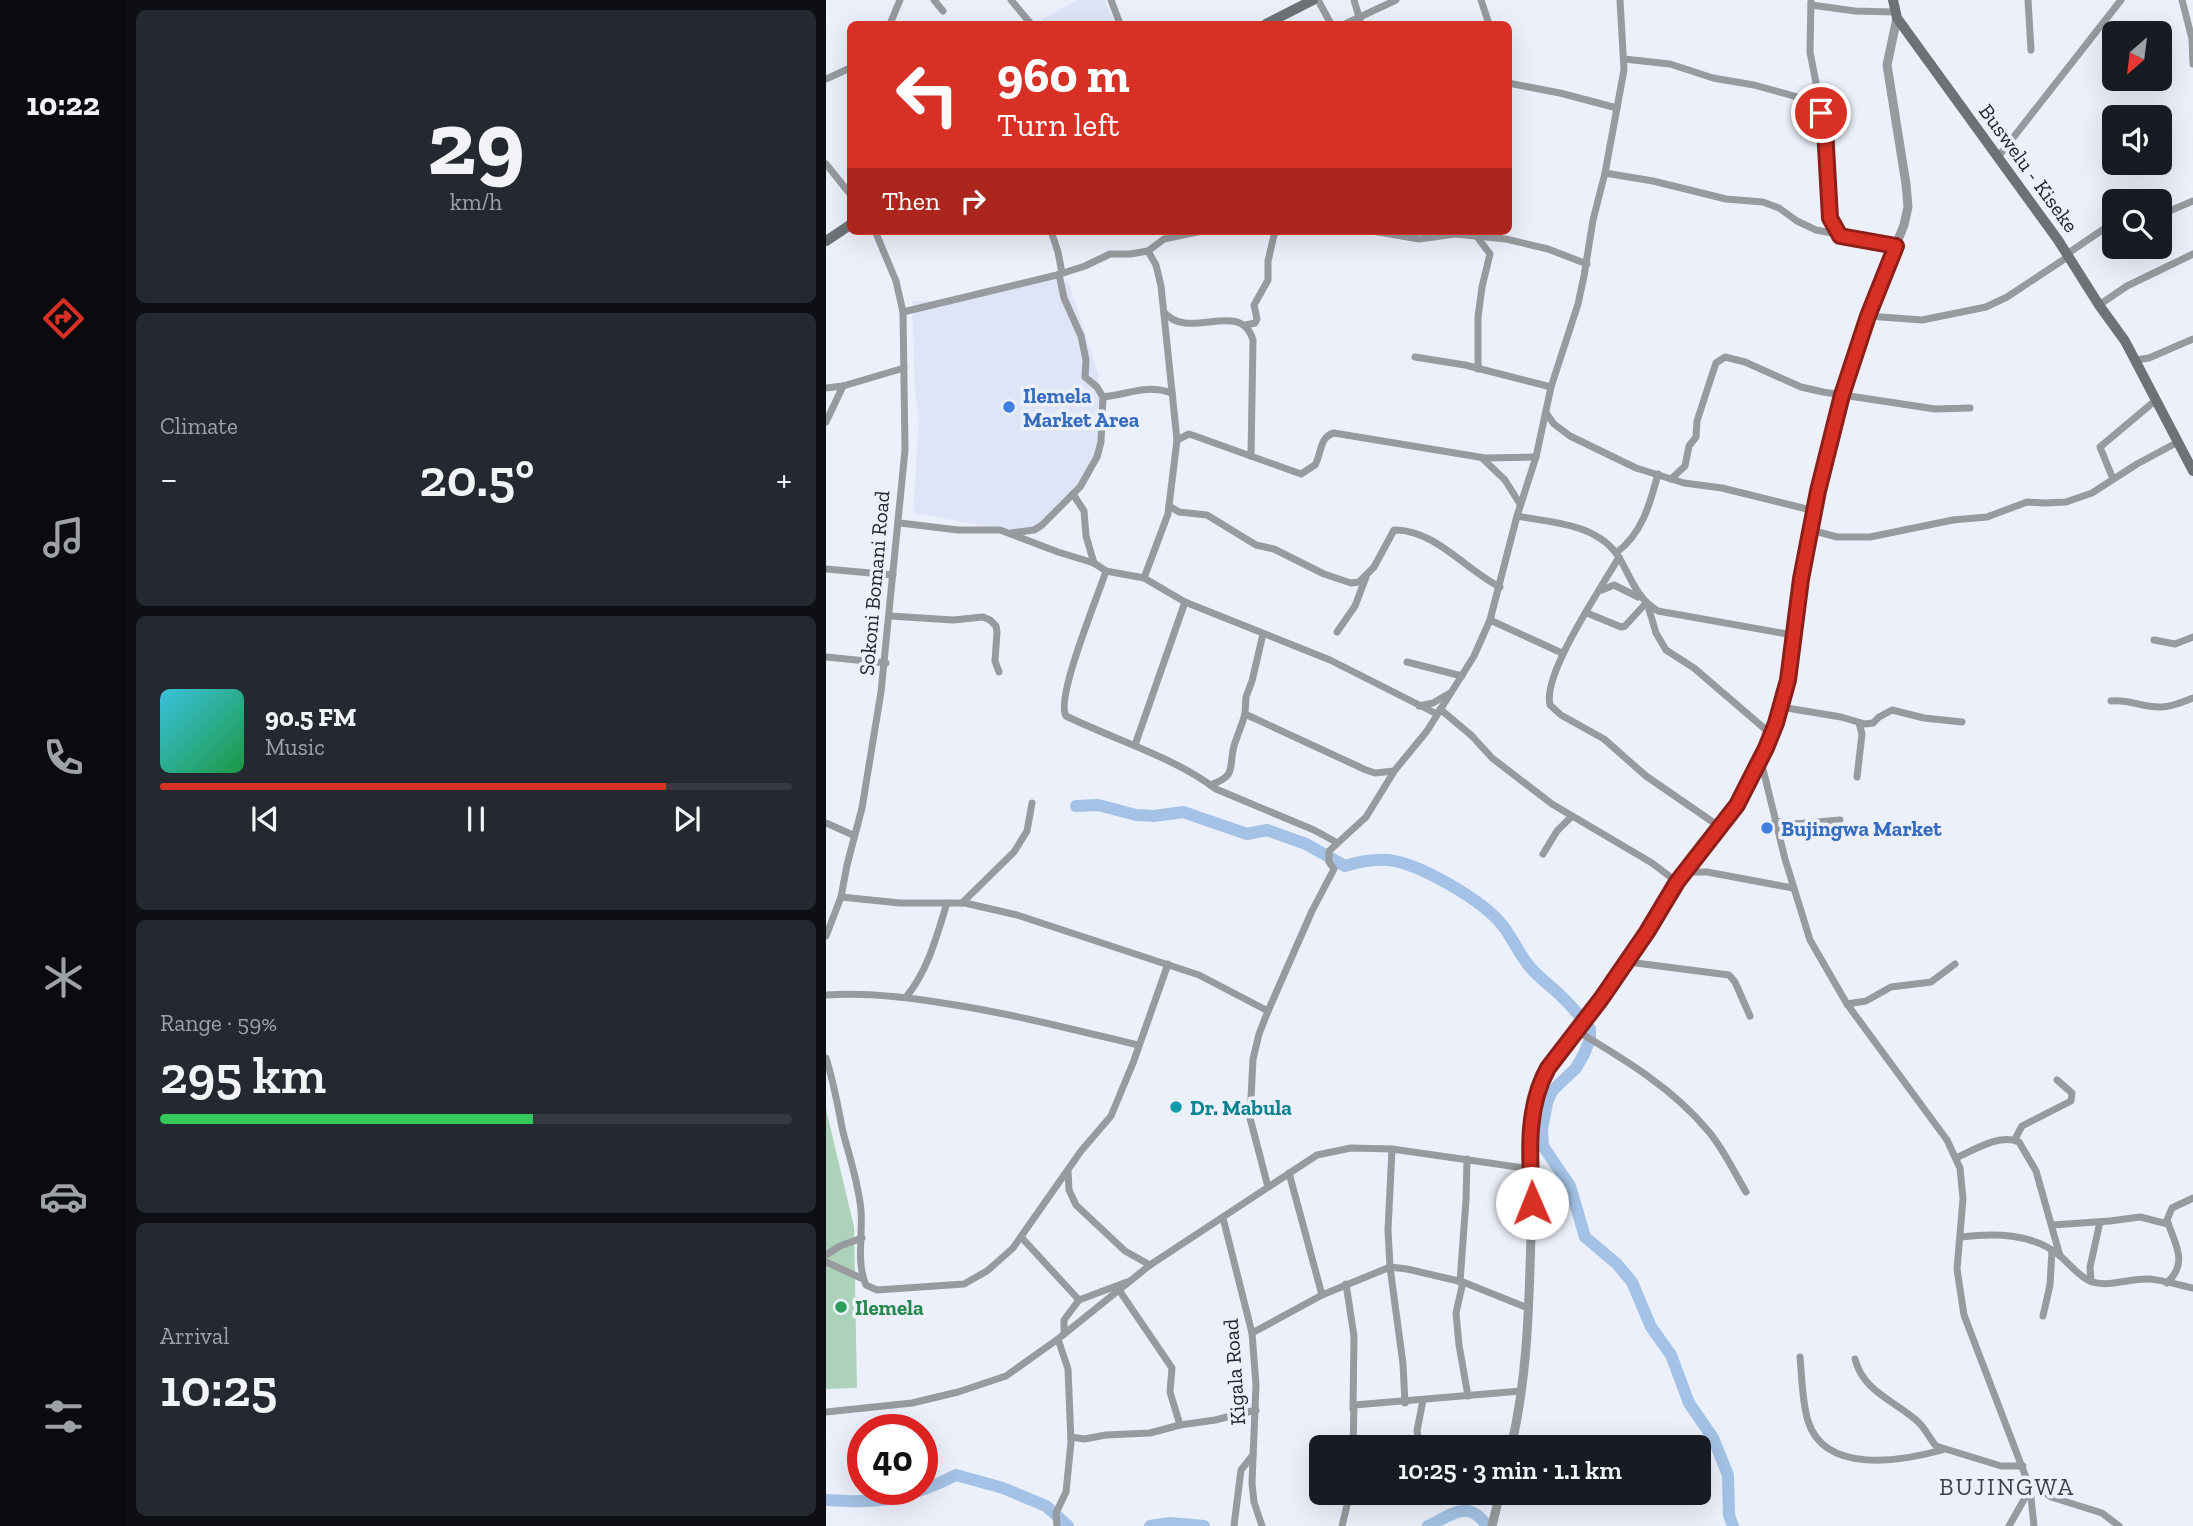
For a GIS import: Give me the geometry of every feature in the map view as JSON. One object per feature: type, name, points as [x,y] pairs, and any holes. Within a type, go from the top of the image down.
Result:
[{"type":"main road","points":[[1270,21],[1296,4],[1316,0]]},
{"type":"main road","name":"Buswelu - Kiseke","points":[[1893,0],[1896,15],[2068,255],[2099,306],[2125,341],[2193,471]]},
{"type":"main road","points":[[826,241],[847,227]]},
{"type":"street","points":[[891,21],[900,0]]},
{"type":"street","points":[[934,0],[943,11]]},
{"type":"street","points":[[1011,0],[1028,21]]},
{"type":"street","points":[[1111,0],[1119,21]]},
{"type":"street","points":[[1316,0],[1329,21]]},
{"type":"street","points":[[1354,0],[1360,21],[1396,0]]},
{"type":"street","points":[[1481,0],[1488,21]]},
{"type":"street","points":[[1268,1186],[1250,1118],[1253,1059],[1259,1034],[1312,911],[1329,882],[1334,869],[1328,856],[1336,842],[1349,834],[1366,817],[1395,770],[1427,731],[1462,676],[1490,620],[1500,587],[1520,504],[1536,457],[1550,387],[1579,303],[1587,264],[1593,220],[1622,88],[1624,59],[1619,0]]},
{"type":"street","points":[[2028,0],[2031,50]]},
{"type":"street","points":[[1998,157],[2121,0]]},
{"type":"street","points":[[2182,0],[2192,39],[2193,64]]},
{"type":"street","points":[[1513,1435],[1525,1360],[1532,1116],[1540,1082],[1628,962],[1684,872],[1745,792],[1772,735],[1788,680],[1811,530],[1842,395],[1908,207],[1887,65],[1896,15],[1855,11],[1811,2],[1809,38],[1825,129],[1830,218],[1840,236]]},
{"type":"street","points":[[1624,59],[1670,64],[1713,78],[1754,85],[1819,103]]},
{"type":"street","points":[[826,79],[847,69]]},
{"type":"street","points":[[1512,84],[1617,108]]},
{"type":"street","points":[[826,164],[847,190]]},
{"type":"street","points":[[1605,173],[1654,181],[1726,200],[1763,202],[1779,208],[1816,230],[1896,246]]},
{"type":"street","points":[[2172,210],[2193,201]]},
{"type":"street","points":[[1816,230],[1830,218]]},
{"type":"street","points":[[1868,316],[1922,320],[1986,307],[2007,297],[2102,231]]},
{"type":"street","name":"Sokoni Bomani Road","points":[[826,936],[841,897],[853,835],[862,808],[886,663],[900,523],[906,428],[903,312],[896,281],[877,235]]},
{"type":"street","points":[[1011,533],[1034,530],[1073,494],[1087,477],[1101,442],[1103,397],[1097,387],[1085,377],[1086,360],[1081,336],[1065,298],[1058,252],[1052,235]]},
{"type":"street","points":[[903,312],[1060,274],[1110,254],[1148,251],[1164,239],[1183,235]]},
{"type":"street","points":[[1164,312],[1176,322],[1235,321],[1246,325],[1255,323],[1257,319],[1254,305],[1268,280],[1268,261],[1274,235]]},
{"type":"street","points":[[1396,235],[1419,239],[1438,235]]},
{"type":"street","points":[[1460,235],[1525,243],[1587,264]]},
{"type":"street","points":[[1478,238],[1490,254],[1478,317],[1478,369]]},
{"type":"street","points":[[1144,578],[1169,506],[1178,425],[1156,265],[1148,251]]},
{"type":"street","points":[[2099,306],[2127,286],[2193,254]]},
{"type":"street","points":[[1246,325],[1253,340],[1251,456]]},
{"type":"street","points":[[2135,360],[2149,358],[2193,339]]},
{"type":"street","points":[[1415,357],[1550,387]]},
{"type":"street","points":[[1671,479],[1685,466],[1689,446],[1696,437],[1702,402],[1720,358],[1745,362],[1801,387],[1935,409],[1970,408]]},
{"type":"street","points":[[826,388],[904,368]]},
{"type":"street","points":[[826,422],[842,386]]},
{"type":"street","points":[[1103,397],[1150,388],[1172,393]]},
{"type":"street","points":[[2113,479],[2100,447],[2156,400]]},
{"type":"street","points":[[1546,413],[1554,424],[1570,436],[1622,463],[1695,486],[1722,488],[1815,511]]},
{"type":"street","points":[[1178,425],[1195,436],[1301,474],[1315,465],[1323,440],[1334,433],[1482,458],[1536,457]]},
{"type":"street","points":[[1177,440],[1185,435],[1195,436]]},
{"type":"street","points":[[1811,530],[1837,537],[1870,537],[1952,520],[1987,517],[2027,502],[2066,502],[2092,493],[2178,442]]},
{"type":"street","points":[[1482,458],[1505,480],[1520,504]]},
{"type":"street","points":[[1658,474],[1639,529],[1617,555],[1600,591],[1562,653],[1549,694],[1550,705],[1604,739],[1636,768],[1720,827]]},
{"type":"street","points":[[1073,494],[1084,511],[1086,536],[1094,563]]},
{"type":"street","points":[[1169,506],[1179,512],[1207,516],[1256,545],[1274,549],[1339,580],[1351,583],[1366,577]]},
{"type":"street","points":[[1517,516],[1580,528],[1597,537],[1617,555],[1645,603],[1656,633],[1666,650],[1694,668],[1772,735]]},
{"type":"street","points":[[900,523],[958,530],[993,529],[1011,533],[1094,563],[1106,571],[1144,578],[1185,602],[1330,660],[1419,706],[1439,712],[1472,736],[1497,763],[1571,817],[1652,863],[1677,882]]},
{"type":"street","points":[[1337,632],[1355,606],[1366,577],[1396,529],[1444,547],[1463,560],[1473,572],[1500,587]]},
{"type":"street","points":[[826,569],[893,575]]},
{"type":"street","points":[[1106,571],[1068,677],[1063,710],[1066,716],[1336,842]]},
{"type":"street","points":[[1600,591],[1614,585],[1669,614],[1793,635]]},
{"type":"street","points":[[1135,746],[1185,602]]},
{"type":"street","points":[[1587,613],[1621,627],[1625,626],[1645,603]]},
{"type":"street","points":[[890,616],[953,620],[984,617],[990,620],[996,626],[995,661],[999,672]]},
{"type":"street","points":[[1490,620],[1562,653]]},
{"type":"street","points":[[1210,785],[1227,776],[1232,769],[1233,750],[1245,714],[1246,697],[1263,634]]},
{"type":"street","points":[[2154,640],[2175,644],[2193,637]]},
{"type":"street","points":[[826,657],[886,663]]},
{"type":"street","points":[[1407,662],[1462,676]]},
{"type":"street","points":[[1419,706],[1433,703],[1452,691]]},
{"type":"street","points":[[2111,701],[2132,700],[2160,708],[2174,706],[2193,698]]},
{"type":"street","points":[[1781,707],[1841,717],[1859,723],[1873,723],[1892,710],[1924,718],[1962,722]]},
{"type":"street","points":[[1245,714],[1374,773],[1395,770]]},
{"type":"street","points":[[1857,777],[1862,734],[1859,723]]},
{"type":"street","points":[[1761,761],[1793,888],[1810,940],[1847,1004],[1947,1140],[1956,1158],[1963,1182],[1957,1269],[1964,1315],[2023,1466],[2029,1485],[2034,1526]]},
{"type":"street","points":[[961,903],[1014,852],[1027,831],[1032,803]]},
{"type":"street","points":[[1543,854],[1557,831],[1571,817]]},
{"type":"street","points":[[1775,821],[1793,824],[1840,820]]},
{"type":"street","points":[[826,823],[853,835]]},
{"type":"street","points":[[1684,872],[1707,872],[1793,888]]},
{"type":"street","points":[[841,897],[900,903],[961,903],[1017,915],[1199,975],[1268,1011]]},
{"type":"street","points":[[906,997],[915,987],[936,939],[947,903]]},
{"type":"street","points":[[1628,962],[1729,975],[1739,990],[1749,1016]]},
{"type":"street","points":[[826,1058],[835,1087],[843,1131],[855,1168],[861,1212],[863,1279],[866,1285],[877,1290],[964,1284],[987,1271],[1022,1238],[1081,1151],[1111,1116],[1129,1074],[1168,964]]},
{"type":"street","points":[[1847,1004],[1866,1001],[1891,987],[1931,982],[1955,964]]},
{"type":"street","points":[[915,987],[919,999]]},
{"type":"street","points":[[826,995],[869,994],[919,999],[1050,1022],[1138,1045]]},
{"type":"street","points":[[1577,1031],[1634,1066],[1682,1104],[1710,1134],[1746,1192]]},
{"type":"street","points":[[2015,1139],[2022,1126],[2071,1101],[2072,1093],[2057,1080]]},
{"type":"street","points":[[1956,1158],[1988,1144],[2015,1139]]},
{"type":"street","points":[[2015,1139],[2027,1153],[2036,1171],[2061,1257]]},
{"type":"street","points":[[826,1412],[912,1403],[1006,1376],[1061,1337],[1150,1265],[1317,1155],[1351,1148],[1392,1149],[1531,1169]]},
{"type":"street","points":[[1392,1149],[1388,1230],[1405,1402]]},
{"type":"street","points":[[1466,1159],[1461,1282],[1456,1313],[1468,1396]]},
{"type":"street","points":[[1068,1170],[1069,1189],[1076,1205],[1125,1251],[1150,1265]]},
{"type":"street","points":[[1289,1173],[1322,1295]]},
{"type":"street","points":[[2167,1283],[2176,1274],[2179,1264],[2178,1251],[2167,1220],[2172,1208],[2193,1198]]},
{"type":"street","points":[[2052,1225],[2140,1217],[2168,1224]]},
{"type":"street","name":"Kigala Road","points":[[1223,1218],[1252,1333],[1256,1410],[1252,1483],[1254,1502],[1262,1526]]},
{"type":"street","points":[[2091,1281],[2090,1267],[2100,1222]]},
{"type":"street","points":[[1961,1237],[2017,1237],[2039,1243],[2091,1281],[2102,1283],[2144,1279],[2193,1288]]},
{"type":"street","points":[[826,1255],[840,1246],[862,1238]]},
{"type":"street","points":[[1022,1238],[1079,1300]]},
{"type":"street","points":[[2043,1316],[2050,1285],[2052,1250]]},
{"type":"street","points":[[826,1262],[863,1279]]},
{"type":"street","points":[[1252,1333],[1322,1295],[1390,1267],[1461,1282],[1528,1308]]},
{"type":"street","points":[[1057,1526],[1056,1513],[1067,1486],[1071,1437],[1068,1369],[1061,1337],[1064,1320],[1079,1300],[1131,1281]]},
{"type":"street","points":[[1346,1284],[1354,1336],[1353,1435]]},
{"type":"street","points":[[1119,1290],[1168,1360],[1172,1373],[1170,1392],[1180,1425]]},
{"type":"street","points":[[1800,1357],[1809,1422],[1815,1436],[1829,1450],[1853,1458],[1896,1460],[1942,1450]]},
{"type":"street","points":[[1855,1359],[1861,1377],[1887,1400],[1914,1418],[1942,1450],[2001,1466],[2023,1466]]},
{"type":"street","points":[[1354,1405],[1521,1391]]},
{"type":"street","points":[[1418,1435],[1423,1400]]},
{"type":"street","points":[[1071,1437],[1084,1439],[1106,1434],[1141,1434],[1256,1410]]},
{"type":"street","points":[[1234,1526],[1241,1470],[1254,1454]]},
{"type":"street","points":[[2009,1526],[2029,1485]]},
{"type":"street","points":[[2029,1485],[2051,1497],[2102,1513],[2119,1526]]},
{"type":"street","points":[[1342,1523],[1346,1505]]},
{"type":"street","points":[[1492,1526],[1497,1505]]},
{"type":"shaded area","points":[[1078,0],[1105,0],[1114,21],[1042,21]]},
{"type":"shaded area","name":"Ilemela Market Area","points":[[1054,279],[1069,283],[1098,373],[1100,398],[1097,461],[1088,483],[1037,535],[913,513],[919,417],[915,393],[912,301],[957,300],[988,287]]},
{"type":"green space","name":"Ilemela","points":[[826,1109],[854,1227],[857,1388],[826,1389]]},
{"type":"waterway","points":[[1076,806],[1098,805],[1136,815],[1154,816],[1183,812],[1247,834],[1267,830],[1306,844],[1345,866],[1377,860],[1401,863],[1450,885],[1494,916],[1530,967],[1569,1004],[1590,1029],[1590,1039],[1576,1068],[1552,1091],[1547,1103],[1542,1129],[1543,1146],[1570,1186],[1585,1237],[1617,1264],[1632,1282],[1651,1327],[1671,1355],[1689,1403],[1713,1438],[1728,1475],[1729,1515],[1733,1526]]},
{"type":"waterway","points":[[826,1500],[893,1498],[923,1490],[956,1475],[1003,1488],[1046,1506],[1068,1526]]},
{"type":"waterway","points":[[1428,1526],[1459,1511],[1473,1513],[1487,1526]]},
{"type":"waterway","points":[[1150,1526],[1170,1523],[1204,1526]]},
{"type":"place","name":"Ilemela Market Area","points":[[1009,407]]},
{"type":"place","name":"Bujingwa Market","points":[[1767,828]]},
{"type":"place","name":"Dr. Mabula","points":[[1176,1107]]},
{"type":"place","name":"Ilemela","points":[[841,1307]]},
{"type":"district","name":"BUJINGWA","points":[[2007,1486]]},
{"type":"route","points":[[1532,1203],[1530,1143],[1532,1116],[1540,1082],[1628,962],[1677,882],[1737,805],[1753,777],[1781,707],[1788,680],[1801,579],[1829,444],[1868,316],[1896,246],[1840,236],[1834,226],[1829,211],[1825,129],[1821,113]]}]
